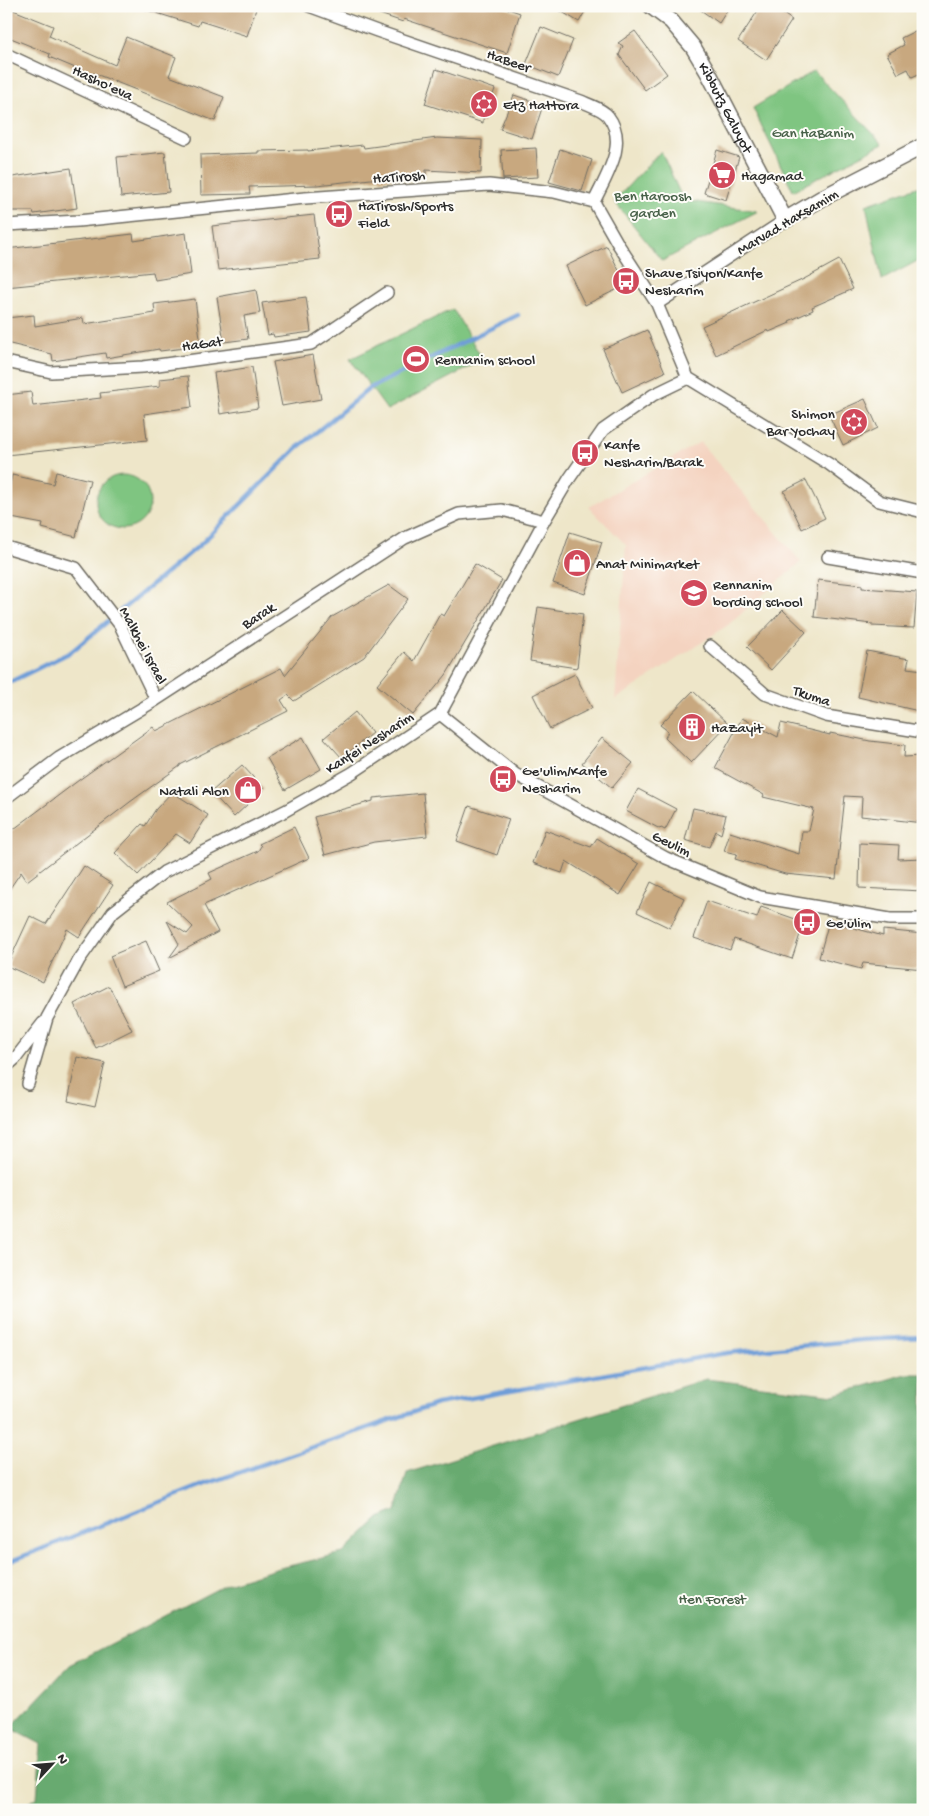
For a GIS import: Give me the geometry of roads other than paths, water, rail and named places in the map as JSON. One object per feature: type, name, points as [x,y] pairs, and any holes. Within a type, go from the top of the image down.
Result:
[{"type":"street","name":"HaBeer","points":[[309,6],[581,101],[607,114],[616,131],[617,150],[594,202]]},
{"type":"street","name":"Kibbutz Galuyot","points":[[651,6],[671,21],[692,47],[709,74],[785,220]]},
{"type":"street","name":"Hasho'eva","points":[[6,54],[186,138]]},
{"type":"street","name":"Marvad HaKsamim","points":[[656,304],[785,220],[923,146]]},
{"type":"street","name":"HaTirosh","points":[[6,225],[78,221],[305,198],[489,185],[554,192],[594,202]]},
{"type":"street","points":[[594,202],[656,304],[688,378],[829,464],[879,501],[923,512]]},
{"type":"street","name":"HaGat","points":[[6,362],[51,372],[143,367],[311,344],[387,293]]},
{"type":"street","name":"Kanfei Nesharim","points":[[28,1084],[47,1018],[78,960],[113,912],[164,872],[284,811],[352,773],[440,714],[544,521],[569,479],[603,430],[653,395],[688,378]]},
{"type":"street","name":"Barak","points":[[6,798],[59,758],[156,700],[405,538],[459,514],[502,510],[544,521]]},
{"type":"street","name":"Malkhei Israel","points":[[6,546],[76,568],[120,625],[156,700]]},
{"type":"street","points":[[828,557],[923,574]]},
{"type":"street","name":"Tkuma","points":[[710,646],[765,694],[826,716],[923,732]]},
{"type":"street","name":"Geulim","points":[[440,714],[515,774],[666,858],[760,897],[890,919],[923,919]]},
{"type":"street","points":[[6,1067],[15,1059],[47,1018]]},
{"type":"waterway","points":[[6,684],[71,652],[201,544],[297,448],[370,388],[518,315]]},
{"type":"waterway","points":[[6,1563],[203,1485],[437,1404],[726,1353],[862,1340],[923,1337]]},
{"type":"place","name":"Etz Hattora","points":[[484,104]]},
{"type":"place","name":"Hagamad","points":[[722,175]]},
{"type":"place","name":"HaTirosh/Sports Field","points":[[339,214]]},
{"type":"place","name":"Shave Tsiyon/Kanfe Nesharim","points":[[626,281]]},
{"type":"place","name":"Rennanim school","points":[[416,359]]},
{"type":"place","name":"Shimon Bar Yochay","points":[[854,422]]},
{"type":"place","name":"Kanfe Nesharim/Barak","points":[[585,453]]},
{"type":"place","name":"Anat Minimarket","points":[[577,563]]},
{"type":"place","name":"Rennanim bording school","points":[[694,593]]},
{"type":"place","name":"HaZayit","points":[[692,727]]},
{"type":"place","name":"Ge'ulim/Kanfe Nesharim","points":[[503,779]]},
{"type":"place","name":"Natali Alon","points":[[248,790]]},
{"type":"place","name":"Ge'ulim","points":[[807,922]]},
{"type":"park label","name":"Gan HaBanim","points":[[813,132]]},
{"type":"park label","name":"Ben Haroosh garden","points":[[653,204]]},
{"type":"park label","name":"Hen Forest","points":[[712,1598]]}]
